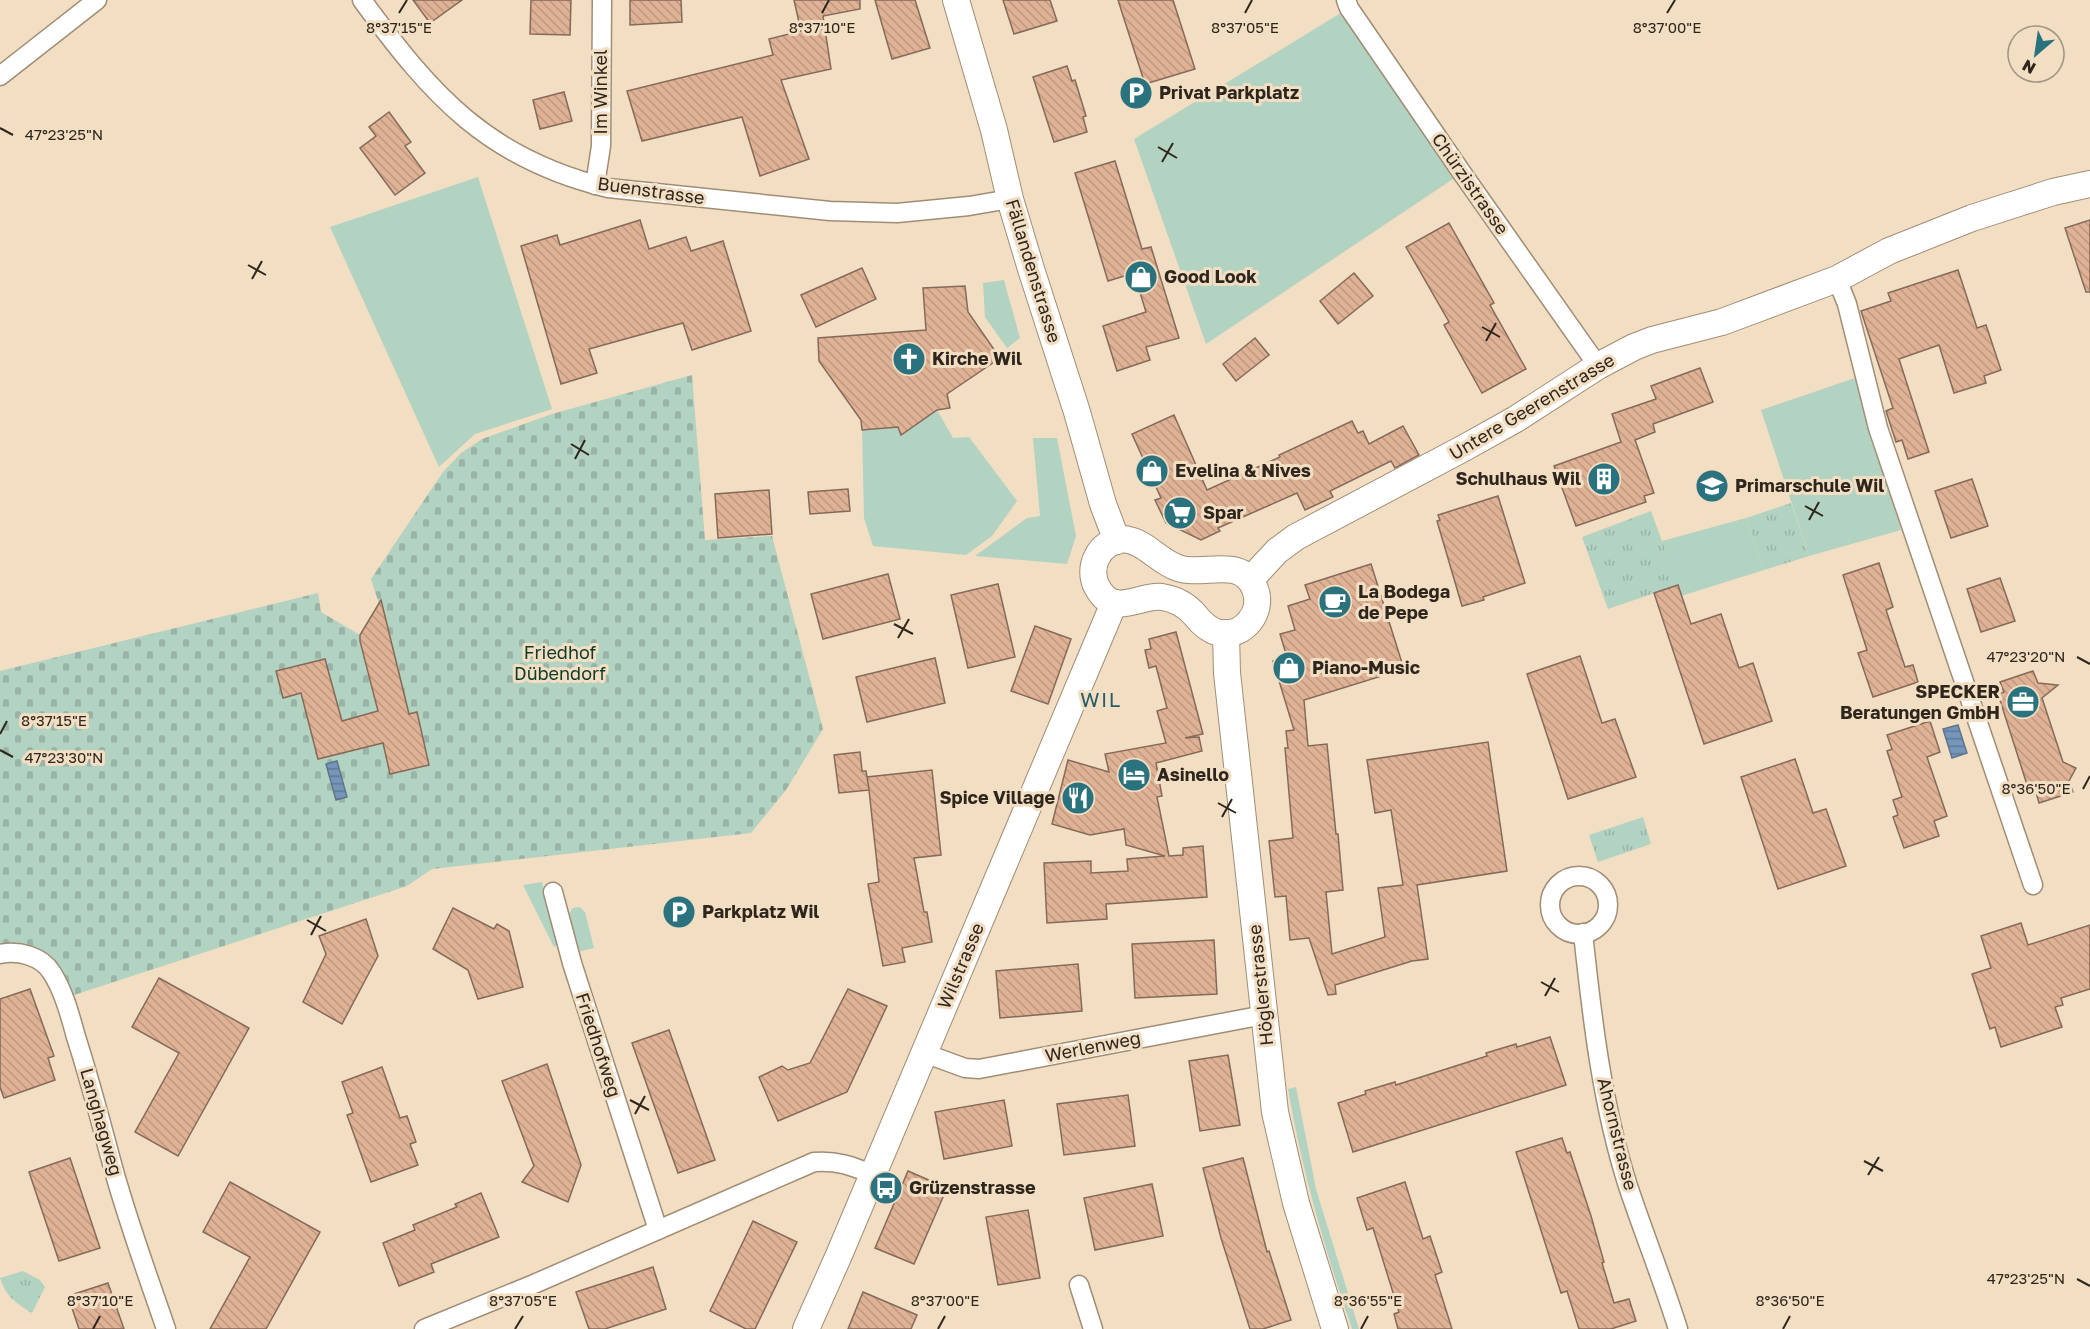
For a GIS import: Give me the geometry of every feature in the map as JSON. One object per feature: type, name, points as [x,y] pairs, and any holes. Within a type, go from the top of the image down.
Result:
[{"type":"street","points":[[0,76],[97,0]]},
{"type":"street","name":"Buenstrasse","points":[[362,0],[398,49],[433,89],[481,132],[533,162],[595,185],[830,211],[897,213],[969,206],[1010,199]]},
{"type":"street","name":"Im Winkel","points":[[595,185],[601,146],[602,0]]},
{"type":"street","name":"Fällandenstrasse","points":[[956,0],[994,130],[1010,199],[1077,412],[1103,504],[1117,541]]},
{"type":"street","name":"Chürzistrasse","points":[[1346,0],[1348,8],[1598,366]]},
{"type":"street","name":"Untere Geerenstrasse","points":[[1250,580],[1277,551],[1296,537],[1464,448],[1516,419],[1598,366],[1652,340],[1722,322],[1837,279],[1889,251],[1972,218],[2053,192],[2090,183]]},
{"type":"street","points":[[1837,279],[1847,304],[1878,428],[2033,885]]},
{"type":"street","points":[[1131,540],[1139,542],[1161,560],[1182,569],[1203,571],[1230,568],[1250,580],[1257,597],[1255,614],[1244,627],[1226,633],[1204,626],[1182,604],[1172,600],[1154,597],[1128,605],[1114,603],[1099,591],[1093,575],[1093,567],[1100,551],[1106,545],[1131,540]]},
{"type":"street","name":"Wilstrasse","points":[[806,1329],[1114,603]]},
{"type":"street","name":"Höglerstrasse","points":[[1226,633],[1227,673],[1275,1112],[1288,1172],[1335,1329]]},
{"type":"street","name":"Friedhofweg","points":[[553,892],[575,972],[658,1230]]},
{"type":"street","name":"Ahornstrasse","points":[[1583,933],[1606,1102],[1628,1185],[1678,1329]]},
{"type":"street","name":"Langhagweg","points":[[0,954],[10,951],[35,957],[51,971],[65,1001],[91,1083],[111,1162],[166,1329]]},
{"type":"street","name":"Werlenweg","points":[[924,1053],[965,1068],[979,1069],[1264,1015]]},
{"type":"street","points":[[424,1329],[542,1281],[814,1162],[834,1161],[873,1175]]},
{"type":"street","points":[[1079,1285],[1093,1329]]},
{"type":"green space","points":[[1349,8],[1462,173],[1206,344],[1134,139]]},
{"type":"green space","points":[[478,177],[552,409],[475,434],[439,467],[330,227]]},
{"type":"green space","points":[[1004,280],[1020,338],[1007,348],[985,317],[983,283]]},
{"type":"green space","name":"Friedhof Dübendorf","points":[[692,375],[705,540],[772,536],[823,729],[786,790],[751,833],[432,869],[407,886],[71,996],[63,976],[49,955],[21,945],[0,949],[0,671],[318,593],[321,612],[360,635],[379,604],[371,579],[443,472],[461,453],[482,439],[552,414]]},
{"type":"green space","points":[[1855,378],[1901,530],[1809,556],[1761,410]]},
{"type":"green space","points":[[937,410],[953,438],[969,437],[1017,501],[992,536],[966,555],[873,546],[864,518],[862,430],[898,427],[901,434]]},
{"type":"green space","points":[[1033,438],[1057,438],[1076,536],[1067,564],[975,556],[1027,518],[1040,516]]},
{"type":"green space","points":[[1791,503],[1809,556],[1764,570],[1746,518]]},
{"type":"green space","points":[[1651,511],[1678,585],[1608,609],[1582,537]]},
{"type":"green space","points":[[1746,518],[1764,570],[1681,596],[1662,541]]},
{"type":"green space","points":[[1643,817],[1651,844],[1598,862],[1589,835]]},
{"type":"green space","points":[[542,882],[558,945],[554,947],[523,885]]},
{"type":"green space","points":[[580,907],[585,912],[594,948],[572,953],[567,929],[568,918],[573,908]]},
{"type":"green space","points":[[1296,1087],[1316,1189],[1359,1329],[1352,1329],[1307,1180],[1288,1089]]},
{"type":"green space","points":[[23,1271],[40,1280],[45,1287],[32,1313],[12,1299],[0,1278]]},
{"type":"water","points":[[1958,725],[1967,753],[1952,758],[1943,729]]},
{"type":"water","points":[[337,761],[347,797],[336,800],[326,764]]},
{"type":"building","points":[[413,0],[462,0],[430,23]]},
{"type":"building","points":[[531,0],[571,0],[570,35],[530,34]]},
{"type":"building","points":[[630,0],[681,0],[682,22],[630,25]]},
{"type":"building","points":[[794,0],[860,0],[860,9],[823,16],[831,69],[781,80],[809,159],[760,176],[742,117],[642,141],[627,91],[773,55],[769,39],[801,31]]},
{"type":"building","points":[[875,0],[915,0],[930,48],[892,59]]},
{"type":"building","points":[[1003,0],[1050,0],[1057,21],[1014,34]]},
{"type":"building","points":[[1118,0],[1173,0],[1195,69],[1145,84]]},
{"type":"building","points":[[1067,66],[1072,81],[1075,80],[1086,116],[1083,117],[1087,132],[1054,142],[1033,77]]},
{"type":"building","points":[[564,92],[572,121],[540,129],[533,100]]},
{"type":"building","points":[[389,112],[411,142],[405,146],[425,173],[395,195],[360,148],[376,136],[369,127]]},
{"type":"building","points":[[1115,161],[1142,249],[1151,247],[1179,338],[1146,347],[1150,360],[1117,371],[1103,326],[1146,312],[1134,273],[1108,281],[1075,173]]},
{"type":"building","points":[[640,220],[649,249],[686,237],[691,251],[723,241],[751,331],[692,350],[683,323],[589,349],[597,373],[561,384],[521,246],[557,235],[560,245]]},
{"type":"building","points":[[2090,220],[2090,292],[2086,292],[2065,228]]},
{"type":"building","points":[[1449,223],[1494,303],[1490,305],[1526,369],[1482,393],[1444,325],[1449,322],[1406,247]]},
{"type":"building","points":[[862,268],[876,299],[816,327],[801,295]]},
{"type":"building","points":[[1958,270],[1977,328],[1986,325],[2001,370],[1984,376],[1986,383],[1954,393],[1939,345],[1899,359],[1929,452],[1908,459],[1902,440],[1896,442],[1886,411],[1893,408],[1861,311],[1891,301],[1888,293]]},
{"type":"building","points":[[1354,273],[1373,296],[1338,324],[1320,301]]},
{"type":"building","name":"Kirche Wil","points":[[965,286],[968,312],[1000,358],[947,394],[950,408],[937,410],[901,435],[898,427],[862,430],[861,420],[819,361],[818,338],[926,330],[923,288]]},
{"type":"building","points":[[1255,338],[1269,355],[1236,381],[1223,364]]},
{"type":"building","name":"Schulhaus Wil","points":[[1700,368],[1713,402],[1653,424],[1655,432],[1635,440],[1654,493],[1644,496],[1646,502],[1576,526],[1554,466],[1621,442],[1612,414],[1656,399],[1651,386]]},
{"type":"building","points":[[1174,415],[1207,490],[1352,421],[1358,433],[1363,431],[1369,444],[1403,426],[1419,455],[1395,468],[1391,461],[1330,491],[1333,497],[1305,510],[1297,493],[1218,528],[1220,531],[1201,540],[1166,523],[1155,500],[1161,498],[1132,434]]},
{"type":"building","points":[[1972,479],[1988,526],[1951,538],[1935,491]]},
{"type":"building","points":[[848,489],[850,511],[810,514],[808,492]]},
{"type":"building","points":[[769,490],[772,534],[718,538],[715,494]]},
{"type":"building","points":[[1498,496],[1525,583],[1483,597],[1484,600],[1462,606],[1437,521],[1440,520],[1438,515]]},
{"type":"building","points":[[1879,563],[1893,607],[1886,610],[1905,667],[1913,665],[1918,682],[1873,697],[1858,653],[1867,650],[1843,575]]},
{"type":"building","points":[[1371,564],[1402,663],[1398,671],[1304,700],[1308,746],[1327,744],[1336,834],[1338,834],[1343,890],[1326,892],[1332,954],[1385,937],[1378,888],[1403,885],[1391,810],[1375,813],[1367,760],[1488,742],[1507,871],[1417,885],[1428,959],[1412,961],[1335,985],[1336,994],[1328,995],[1309,938],[1290,940],[1286,896],[1275,897],[1269,841],[1293,838],[1285,748],[1288,748],[1286,731],[1294,730],[1273,661],[1287,657],[1280,634],[1295,630],[1288,606],[1310,599],[1305,585]]},
{"type":"building","points":[[888,574],[900,619],[823,639],[811,594]]},
{"type":"building","points":[[2000,578],[2015,621],[1981,632],[1967,589]]},
{"type":"building","points":[[998,584],[1015,657],[968,668],[951,595]]},
{"type":"building","points":[[1678,585],[1691,624],[1721,614],[1739,668],[1753,663],[1772,721],[1704,744],[1654,593]]},
{"type":"building","points":[[381,600],[409,714],[417,712],[429,765],[390,774],[383,743],[318,759],[301,693],[283,698],[276,671],[325,659],[342,721],[378,711],[360,635]]},
{"type":"building","points":[[1035,626],[1071,639],[1048,704],[1011,691]]},
{"type":"building","points":[[1176,632],[1203,734],[1185,738],[1199,737],[1202,751],[1156,763],[1162,796],[1157,797],[1169,856],[1183,855],[1183,848],[1203,846],[1207,897],[1106,904],[1107,919],[1047,923],[1044,863],[1091,861],[1091,873],[1128,871],[1127,859],[1165,856],[1126,845],[1124,829],[1090,835],[1052,824],[1068,760],[1109,772],[1105,754],[1166,743],[1157,711],[1167,708],[1156,666],[1149,668],[1145,650],[1151,649],[1149,639]]},
{"type":"building","points":[[1580,656],[1602,723],[1615,719],[1636,777],[1568,799],[1527,674]]},
{"type":"building","points":[[935,658],[945,703],[867,722],[856,677]]},
{"type":"building","points":[[2033,671],[2038,683],[2058,685],[2042,698],[2063,762],[2076,768],[2069,781],[2073,792],[2039,803],[2036,792],[2030,794],[1998,694],[2004,692],[2000,682]]},
{"type":"building","points":[[1930,721],[1940,752],[1927,757],[1947,816],[1934,821],[1939,836],[1904,848],[1893,817],[1898,815],[1893,800],[1902,797],[1887,751],[1892,749],[1887,735]]},
{"type":"building","points":[[860,752],[862,771],[866,771],[867,777],[932,770],[941,855],[914,858],[932,942],[902,948],[905,962],[883,966],[868,884],[879,882],[869,790],[839,793],[834,755]]},
{"type":"building","points":[[1795,759],[1813,813],[1826,809],[1846,866],[1778,889],[1741,777]]},
{"type":"building","points":[[453,908],[494,929],[497,924],[509,931],[523,987],[478,999],[468,970],[433,949]]},
{"type":"building","points":[[366,919],[378,956],[342,1024],[303,1002],[326,954],[319,936]]},
{"type":"building","points":[[2021,923],[2028,945],[2090,925],[2090,989],[2061,998],[2063,1005],[2055,1007],[2062,1027],[2001,1047],[1995,1027],[1990,1029],[1972,974],[1991,968],[1981,936]]},
{"type":"building","points":[[1214,940],[1217,994],[1135,998],[1132,944]]},
{"type":"building","points":[[1078,964],[1082,1011],[1000,1018],[996,971]]},
{"type":"building","points":[[159,978],[249,1028],[178,1156],[135,1132],[179,1053],[132,1027]]},
{"type":"building","points":[[30,989],[54,1056],[48,1058],[55,1080],[4,1098],[0,1087],[0,999]]},
{"type":"building","points":[[848,989],[887,1006],[847,1092],[778,1121],[759,1077],[782,1066],[788,1070],[810,1063]]},
{"type":"building","points":[[669,1030],[715,1160],[678,1173],[632,1043]]},
{"type":"building","points":[[1550,1037],[1566,1085],[1353,1152],[1338,1103],[1366,1094],[1365,1091],[1395,1082],[1396,1085],[1487,1056],[1486,1053]]},
{"type":"building","points":[[1228,1055],[1240,1125],[1200,1131],[1189,1061]]},
{"type":"building","points":[[547,1064],[581,1165],[568,1202],[522,1182],[534,1166],[502,1081]]},
{"type":"building","points":[[382,1067],[400,1118],[407,1116],[416,1142],[410,1144],[418,1165],[371,1182],[347,1115],[353,1113],[342,1082]]},
{"type":"building","points":[[1128,1095],[1135,1146],[1064,1155],[1057,1104]]},
{"type":"building","points":[[1004,1100],[1012,1146],[944,1159],[935,1112]]},
{"type":"building","points":[[1562,1138],[1567,1153],[1570,1152],[1591,1216],[1614,1303],[1629,1299],[1636,1321],[1611,1329],[1579,1329],[1567,1291],[1561,1293],[1516,1152]]},
{"type":"building","points":[[70,1158],[100,1248],[59,1261],[29,1172]]},
{"type":"building","points":[[1243,1158],[1267,1252],[1269,1251],[1291,1320],[1263,1329],[1250,1329],[1221,1238],[1203,1168]]},
{"type":"building","points":[[908,1171],[947,1188],[914,1264],[875,1248]]},
{"type":"building","points":[[230,1182],[320,1232],[266,1329],[210,1329],[250,1257],[203,1232]]},
{"type":"building","points":[[1405,1182],[1423,1239],[1430,1236],[1442,1272],[1435,1275],[1452,1329],[1398,1329],[1394,1314],[1399,1312],[1373,1228],[1367,1230],[1357,1198]]},
{"type":"building","points":[[1152,1184],[1163,1236],[1095,1250],[1084,1198]]},
{"type":"building","points":[[481,1193],[499,1237],[431,1264],[434,1272],[399,1286],[383,1243],[415,1230],[413,1225],[457,1207],[455,1204]]},
{"type":"building","points":[[1028,1210],[1040,1278],[998,1285],[986,1217]]},
{"type":"building","points":[[753,1221],[797,1242],[755,1329],[746,1329],[710,1311]]},
{"type":"building","points":[[653,1267],[666,1309],[605,1329],[589,1329],[576,1292]]},
{"type":"building","points":[[108,1283],[124,1329],[79,1329],[68,1296]]},
{"type":"building","points":[[863,1292],[917,1315],[911,1329],[848,1329]]},
{"type":"place","name":"Privat Parkplatz","points":[[1136,93]]},
{"type":"place","name":"Good Look","points":[[1141,277]]},
{"type":"place","name":"Kirche Wil","points":[[909,359]]},
{"type":"place","name":"Evelina & Nives","points":[[1152,471]]},
{"type":"place","name":"Schulhaus Wil","points":[[1604,479]]},
{"type":"place","name":"Primarschule Wil","points":[[1712,486]]},
{"type":"place","name":"Spar","points":[[1180,513]]},
{"type":"place","name":"La Bodega de Pepe","points":[[1335,602]]},
{"type":"place","name":"Piano-Music","points":[[1289,668]]},
{"type":"place","name":"SPECKER Beratungen GmbH","points":[[2023,702]]},
{"type":"place","name":"Asinello","points":[[1134,775]]},
{"type":"place","name":"Spice Village","points":[[1078,798]]},
{"type":"place","name":"Parkplatz Wil","points":[[679,912]]},
{"type":"place","name":"Grüzenstrasse","points":[[886,1188]]},
{"type":"district","name":"WIL","points":[[1101,700]]}]
